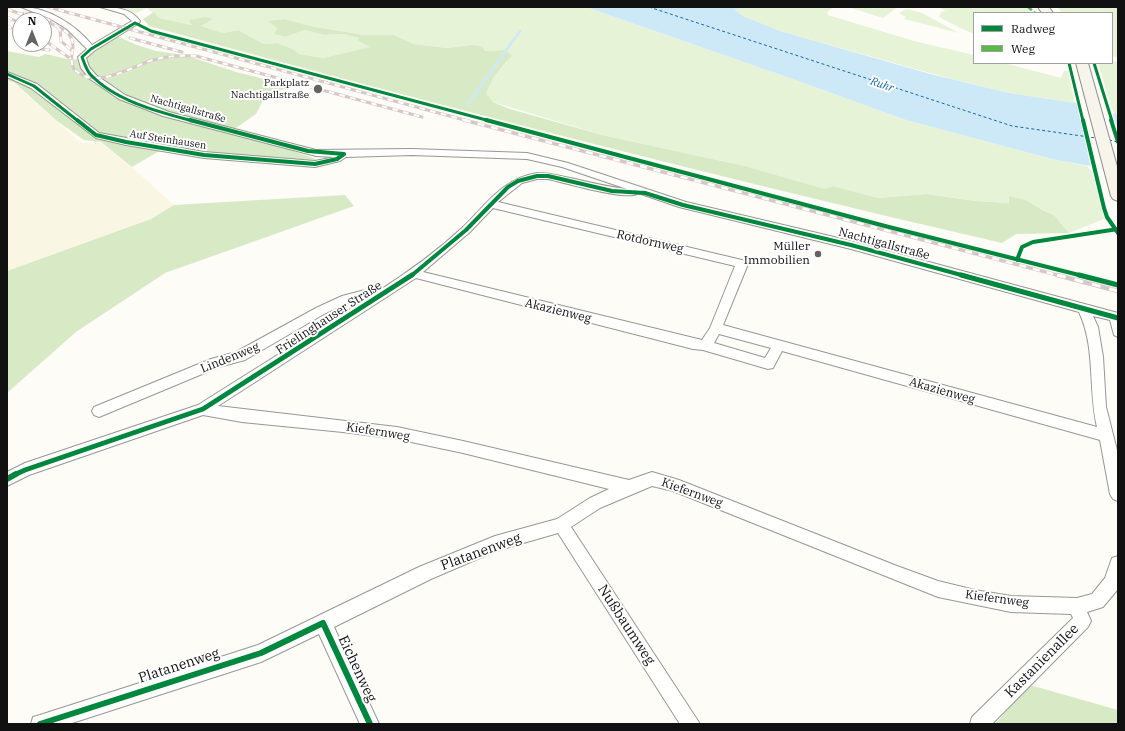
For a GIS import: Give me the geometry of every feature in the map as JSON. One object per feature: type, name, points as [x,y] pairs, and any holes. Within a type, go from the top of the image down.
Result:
[{"type":"main road","points":[[1082,64],[1118,196]]},
{"type":"street","points":[[25,7],[62,21],[84,40],[91,49],[136,21],[134,16],[129,13],[104,7]]},
{"type":"street","name":"Nachtigallstraße","points":[[91,49],[82,57],[86,68],[108,89],[122,97],[166,114],[316,153],[344,154],[412,152],[527,156],[565,164],[683,205],[851,245],[1116,318]]},
{"type":"street","name":"Auf Steinhausen","points":[[7,74],[34,86],[96,135],[126,142],[204,155],[315,164],[337,159],[344,154]]},
{"type":"street","name":"Frielinghauser Straße","points":[[7,479],[25,470],[203,409],[414,274],[455,239],[508,187],[518,181],[537,176],[548,176],[612,191],[645,193]]},
{"type":"street","name":"Rotdornweg","points":[[491,204],[742,264],[716,328]]},
{"type":"street","name":"Akazienweg","points":[[414,274],[656,336],[703,345],[768,364],[779,345]]},
{"type":"street","name":"Lindenweg","points":[[99,411],[216,363],[240,356],[320,311],[346,299],[369,293],[378,298]]},
{"type":"street","points":[[1083,308],[1093,335],[1097,357],[1099,407],[1118,494]]},
{"type":"street","points":[[1116,318],[1118,332]]},
{"type":"street","points":[[703,345],[712,339],[716,328]]},
{"type":"street","name":"Akazienweg","points":[[716,328],[1106,436]]},
{"type":"street","name":"Kiefernweg","points":[[203,409],[236,416],[363,428],[452,444],[629,487],[652,479],[674,485],[938,589],[1011,604],[1077,606]]},
{"type":"street","name":"Platanenweg","points":[[40,724],[261,653],[425,573],[495,544],[561,525],[595,503],[629,487]]},
{"type":"street","name":"Nußbaumweg","points":[[561,525],[690,724]]},
{"type":"street","name":"Kastanienallee","points":[[979,724],[1082,621],[1077,606],[1097,601],[1112,583],[1118,564]]},
{"type":"street","name":"Eichenweg","points":[[323,624],[370,724]]},
{"type":"shaded area","points":[[7,81],[15,84],[81,143],[101,143],[132,167],[174,205],[151,219],[7,271]]},
{"type":"green space","points":[[114,7],[586,7],[906,120],[1056,160],[1087,166],[1092,172],[1104,219],[1069,233],[1054,215],[1026,200],[1009,196],[1010,203],[976,201],[926,194],[878,198],[833,186],[825,189],[745,166],[602,135],[493,102],[486,93],[494,77],[507,62],[504,50],[485,51],[471,45],[447,48],[414,44],[394,35],[365,35],[315,27],[284,19],[269,21],[277,28],[274,34],[285,37],[305,30],[324,35],[343,34],[359,38],[357,40],[371,47],[323,58],[299,54],[293,49],[277,43],[264,44],[238,30],[223,33],[201,26],[212,19],[190,20],[193,25],[159,18],[147,8],[136,13]]},
{"type":"green space","points":[[763,7],[834,7],[827,12],[828,15],[914,41],[973,55],[973,64],[1008,64],[1061,78],[1064,71],[1068,71],[1074,101],[1076,103],[1009,93],[955,80],[780,31],[743,16],[734,9]]},
{"type":"green space","points":[[848,7],[896,7],[896,8],[883,18]]},
{"type":"green space","points":[[938,7],[1025,7],[1030,12],[973,12],[973,34],[939,17],[941,12],[946,11]]},
{"type":"green space","points":[[1057,7],[1118,7],[1118,58],[1113,56],[1113,12],[1061,12]]},
{"type":"green space","points":[[907,9],[922,13],[959,33],[904,19],[906,17],[899,13]]},
{"type":"green space","points":[[154,12],[159,18],[192,25],[189,20],[206,17],[213,19],[201,26],[223,33],[238,30],[264,44],[277,43],[293,49],[299,54],[323,58],[370,47],[357,40],[359,38],[343,34],[324,35],[305,30],[285,37],[274,34],[277,28],[268,21],[284,19],[315,27],[365,35],[394,35],[414,44],[447,48],[471,45],[481,46],[485,51],[504,50],[512,55],[494,77],[486,93],[493,102],[510,109],[602,135],[745,166],[825,189],[833,186],[878,198],[926,194],[976,201],[1009,203],[1009,196],[1026,200],[1054,215],[1069,233],[1016,234],[1002,243],[895,218],[468,112],[149,26],[143,19]]},
{"type":"green space","points":[[117,36],[137,45],[156,51],[185,55],[236,72],[293,86],[274,92],[262,102],[256,114],[233,130],[319,160],[250,158],[168,146],[132,167],[101,142],[84,140],[57,121],[15,83],[7,80],[7,51],[39,57],[45,54],[72,60],[82,58],[93,53]]},
{"type":"green space","points":[[1113,61],[1118,62],[1118,115],[1114,115],[1098,64],[1113,64]]},
{"type":"green space","points":[[345,195],[354,206],[165,273],[76,332],[7,393],[7,271],[151,219],[174,205]]},
{"type":"green space","points":[[1030,685],[1118,710],[1118,724],[995,724]]},
{"type":"water","name":"Ruhr","points":[[586,7],[763,7],[734,9],[743,16],[780,31],[934,75],[1009,93],[1076,103],[1118,115],[1118,171],[1056,160],[906,120]]},
{"type":"pier","points":[[1076,101],[1112,112],[1118,131],[1118,173],[1091,168]]},
{"type":"waterway","points":[[468,104],[520,31]]},
{"type":"ferry route","points":[[649,7],[1012,126],[1096,138]]},
{"type":"ferry route","points":[[1109,140],[1118,142]]},
{"type":"railway","points":[[48,7],[468,121]]},
{"type":"railway","points":[[7,9],[15,12]]},
{"type":"railway","points":[[7,17],[12,19]]},
{"type":"railway","points":[[52,24],[67,33],[72,41],[72,61],[74,69],[82,75],[92,78],[102,78],[113,75],[153,60],[174,56],[196,56],[422,117]]},
{"type":"railway","points":[[7,26],[11,28]]},
{"type":"railway","points":[[57,27],[60,30],[61,41],[71,50]]},
{"type":"railway","points":[[130,38],[182,52]]},
{"type":"railway","points":[[52,46],[71,59]]},
{"type":"railway","points":[[464,120],[1061,276]]},
{"type":"railway","points":[[1057,275],[1118,291]]},
{"type":"marked path","points":[[1028,7],[1034,12]]},
{"type":"cycle path","points":[[135,23],[151,31],[885,226],[1118,285]]},
{"type":"cycle path","points":[[135,23],[91,49],[82,57],[89,73],[105,86],[128,99],[182,118],[308,151],[344,154]]},
{"type":"cycle path","points":[[1069,64],[1104,208],[1107,217],[1118,233]]},
{"type":"cycle path","points":[[1094,64],[1118,142]]},
{"type":"cycle path","points":[[7,74],[34,86],[96,135],[126,142],[204,155],[315,164],[337,159],[344,154]]},
{"type":"cycle path","points":[[7,479],[25,470],[203,409],[414,274],[466,230],[508,187],[518,181],[537,176],[548,176],[612,191],[645,193],[683,205],[851,245],[1118,318]]},
{"type":"cycle path","points":[[1017,260],[1022,247],[1033,242],[1118,229]]},
{"type":"cycle path","points":[[40,724],[261,653],[323,623],[370,724]]},
{"type":"place","name":"Parkplatz Nachtigallstraße","points":[[318,89]]},
{"type":"place","name":"Müller Immobilien","points":[[818,254]]}]
